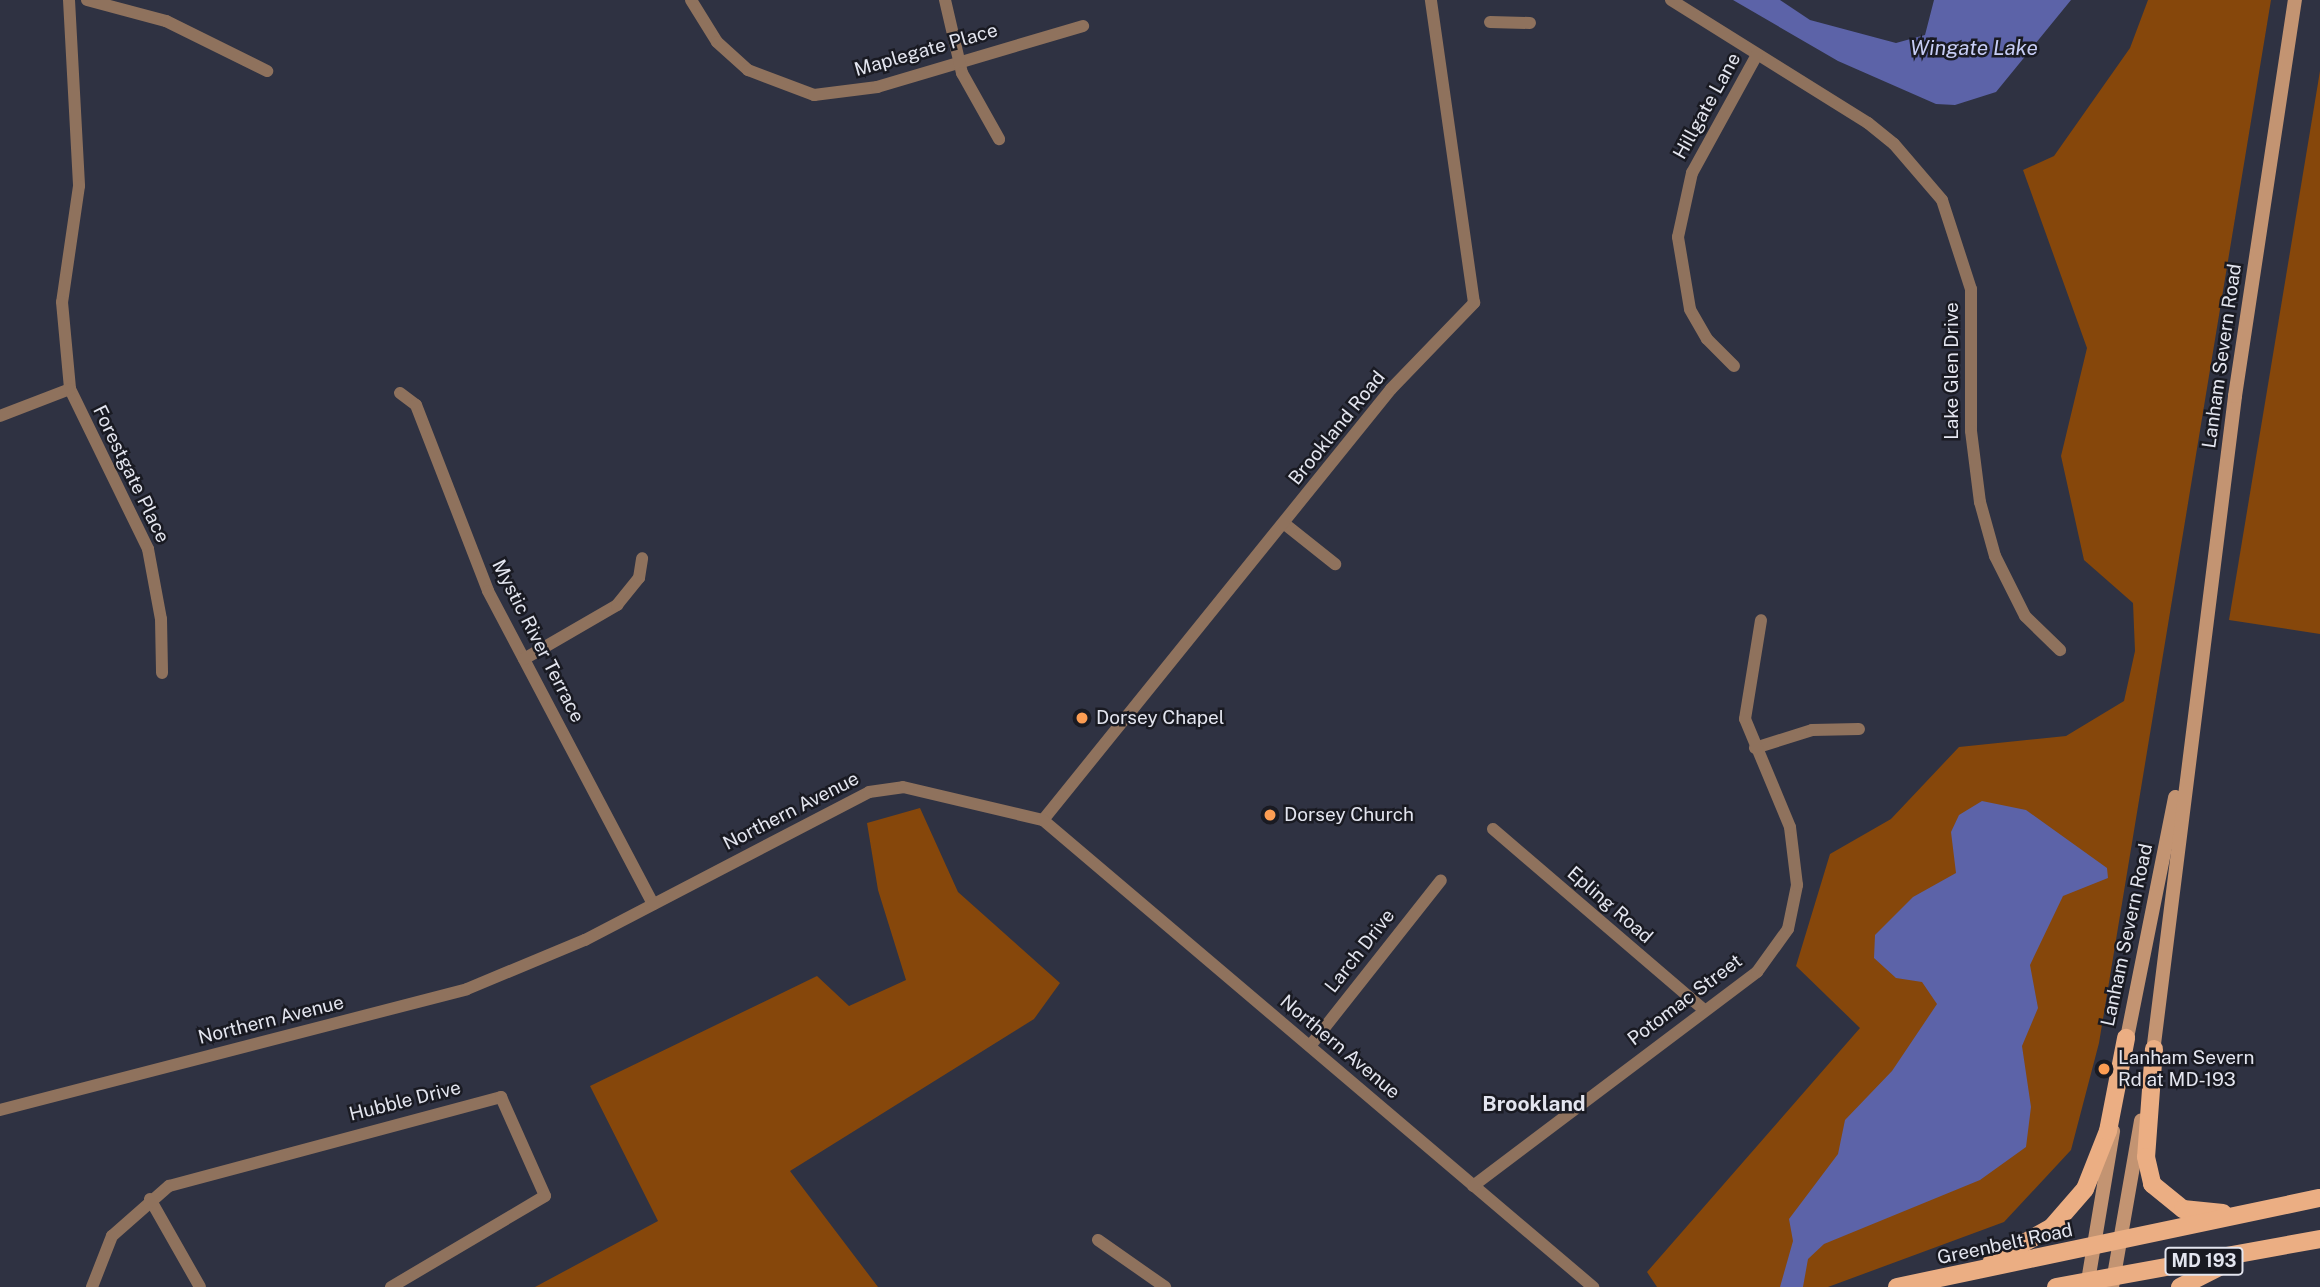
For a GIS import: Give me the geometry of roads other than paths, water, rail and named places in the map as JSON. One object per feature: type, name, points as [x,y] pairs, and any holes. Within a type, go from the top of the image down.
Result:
[{"type":"main road","name":"Lanham Severn Road","points":[[2114,1281],[2154,1049],[2192,717],[2295,0]]},
{"type":"main road","name":"Lanham Severn Road","points":[[2088,1284],[2126,1038],[2192,717]]},
{"type":"main road","points":[[1900,1286],[2006,1255],[2063,1216],[2102,1153],[2126,1038]]},
{"type":"main road","points":[[2154,1049],[2146,1157],[2160,1194],[2183,1209],[2202,1213],[2320,1198]]},
{"type":"main road","name":"MD 193","points":[[2122,1241],[2320,1198]]},
{"type":"main road","name":"MD 193","points":[[2056,1287],[2114,1281],[2320,1239]]},
{"type":"main road","name":"Greenbelt Road","points":[[1900,1286],[2122,1241]]},
{"type":"main road","points":[[2180,1287],[2226,1264],[2292,1245]]},
{"type":"street","name":"Forestgate Place","points":[[69,0],[79,186],[62,302],[70,389],[87,435],[148,549],[161,619],[162,673]]},
{"type":"street","points":[[87,0],[166,21],[267,71]]},
{"type":"street","name":"Maplegate Place","points":[[691,0],[732,58],[792,90],[834,96],[1083,26]]},
{"type":"street","points":[[945,0],[958,61],[999,139]]},
{"type":"street","name":"Brookland Road","points":[[1043,820],[1286,525],[1391,389],[1474,303],[1431,0]]},
{"type":"street","name":"Lake Glen Drive","points":[[1671,0],[1895,144],[1942,200],[1971,289],[1971,431],[1980,502],[1995,556],[2025,617],[2060,650]]},
{"type":"street","points":[[1490,22],[1530,23]]},
{"type":"street","name":"Hillgate Lane","points":[[1734,366],[1707,339],[1690,309],[1678,237],[1692,173],[1757,55]]},
{"type":"street","points":[[0,416],[70,389]]},
{"type":"street","name":"Mystic River Terrace","points":[[400,393],[416,405],[466,541],[524,659],[653,904]]},
{"type":"street","points":[[1286,525],[1335,564]]},
{"type":"street","points":[[524,659],[617,605],[639,578],[642,558]]},
{"type":"street","name":"Potomac Street","points":[[1474,1185],[1703,1010],[1757,972],[1793,919],[1797,885],[1790,827],[1745,719],[1761,621]]},
{"type":"street","points":[[1755,747],[1812,730],[1859,729]]},
{"type":"street","name":"Northern Avenue","points":[[0,1110],[467,989],[653,904],[884,788],[1043,820],[1593,1287]]},
{"type":"street","name":"Epling Road","points":[[1493,829],[1703,1010]]},
{"type":"street","name":"Larch Drive","points":[[1310,1046],[1441,880]]},
{"type":"street","name":"Hubble Drive","points":[[92,1287],[112,1236],[150,1199],[191,1176],[501,1097],[545,1196],[391,1287]]},
{"type":"street","points":[[150,1199],[200,1287]]},
{"type":"street","points":[[1098,1240],[1165,1287]]},
{"type":"water","name":"Wingate Lake","points":[[1733,0],[1780,0],[1810,20],[1896,43],[1925,35],[1934,0],[2071,0],[1996,92],[1955,105],[1936,104],[1838,61]]},
{"type":"water","points":[[1982,801],[2026,810],[2107,868],[2108,878],[2063,896],[2030,965],[2038,1008],[2022,1046],[2031,1107],[2026,1147],[1980,1180],[1824,1244],[1808,1259],[1803,1287],[1780,1287],[1793,1241],[1789,1219],[1838,1154],[1845,1120],[1892,1071],[1937,1004],[1922,982],[1896,978],[1874,958],[1875,935],[1913,897],[1956,873],[1951,832],[1959,815]]},
{"type":"place","name":"Dorsey Chapel","points":[[1082,718]]},
{"type":"place","name":"Dorsey Church","points":[[1270,815]]},
{"type":"place","name":"Lanham Severn Rd at MD-193","points":[[2104,1069]]},
{"type":"district","name":"Brookland","points":[[1534,1104]]}]
